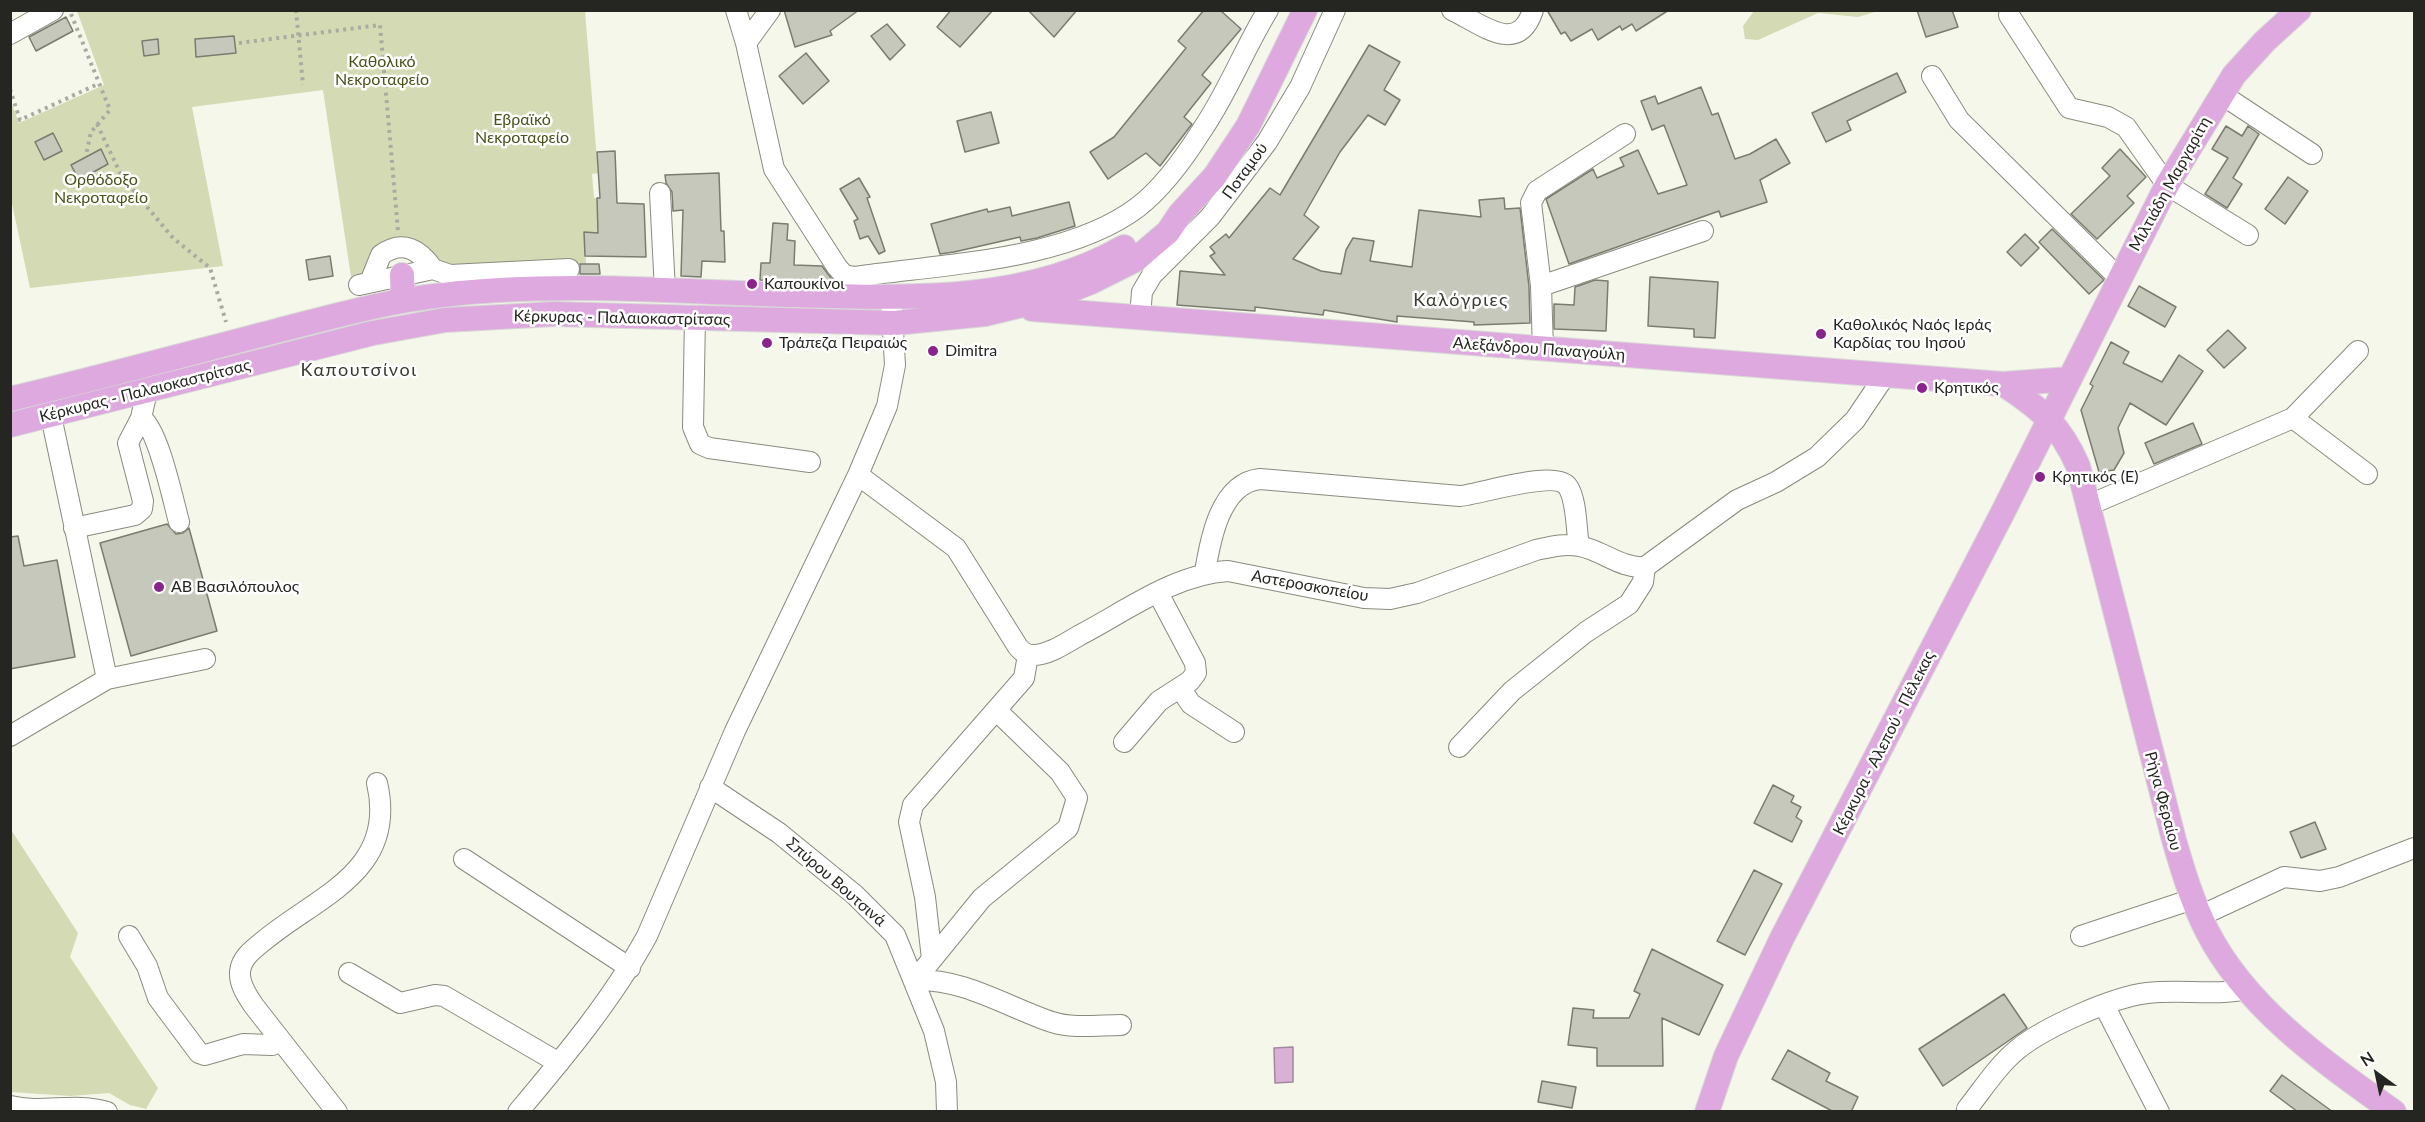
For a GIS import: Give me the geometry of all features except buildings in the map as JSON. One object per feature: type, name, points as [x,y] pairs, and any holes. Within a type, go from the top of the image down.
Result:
[{"type":"main road","name":"Κέρκυρας - Παλαιοκαστρίτσας","points":[[10,425],[373,333],[445,320],[554,314],[895,323],[1017,309],[1072,291],[1128,264],[1158,242],[1215,176],[1248,126],[1305,10]]},
{"type":"main road","name":"Μιλτιάδη Μαργαρίτη","points":[[2070,379],[2167,185],[2220,94],[2252,54],[2299,10]]},
{"type":"main road","name":"Κέρκυρας - Παλαιοκαστρίτσας","points":[[10,399],[403,301],[524,280],[665,291],[854,287],[891,296],[994,290],[1055,277],[1111,255],[1152,227],[1180,214]]},
{"type":"main road","points":[[402,276],[403,301]]},
{"type":"main road","name":"Αλεξάνδρου Παναγούλη","points":[[1017,309],[1140,316],[1369,337],[2003,384],[2070,379]]},
{"type":"main road","name":"Κέρκυρα - Αλεπού - Πέλεκας","points":[[1707,1112],[1725,1056],[1782,938],[2070,379]]},
{"type":"main road","points":[[2003,384],[2050,420]]},
{"type":"main road","name":"Ρήγα Φεραίου","points":[[2050,420],[2061,431],[2073,455],[2088,505],[2148,746],[2196,907],[2220,952],[2248,989],[2303,1044],[2394,1111]]},
{"type":"street","points":[[10,34],[53,10]]},
{"type":"street","points":[[736,10],[746,43],[774,169],[837,267],[854,287],[1034,250],[1087,235],[1124,216],[1152,195],[1203,130],[1268,10]]},
{"type":"street","points":[[746,43],[770,10]]},
{"type":"street","name":"Ποταμού","points":[[1140,316],[1142,292],[1152,275],[1210,217],[1267,142],[1300,87],[1335,10]]},
{"type":"street","points":[[1452,10],[1508,36],[1521,33],[1526,28],[1533,10]]},
{"type":"street","points":[[2009,15],[2070,108],[2108,117],[2126,127],[2167,185],[2248,235]]},
{"type":"street","points":[[1932,76],[1959,120],[2120,279]]},
{"type":"street","points":[[2220,94],[2312,154]]},
{"type":"street","points":[[1543,349],[1541,286],[1531,203],[1537,191],[1625,134]]},
{"type":"street","points":[[660,193],[665,291]]},
{"type":"street","points":[[1541,286],[1703,231]]},
{"type":"street","points":[[433,269],[364,283],[381,255],[399,247],[418,251],[433,269],[450,275],[524,280],[569,269]]},
{"type":"street","points":[[518,1112],[559,1063],[630,968],[647,936],[710,787],[858,475],[891,392],[895,365],[895,323],[891,296]]},
{"type":"street","points":[[695,318],[693,427],[700,444],[709,448],[810,462]]},
{"type":"street","points":[[2088,505],[2293,418],[2358,351]]},
{"type":"street","points":[[1459,747],[1512,691],[1586,632],[1629,604],[1638,594],[1643,582],[1645,567],[1737,500],[1776,482],[1817,457],[1855,420],[1886,374]]},
{"type":"street","points":[[74,528],[135,515],[142,510],[143,501],[128,443],[141,418],[147,391]]},
{"type":"street","points":[[51,416],[107,679]]},
{"type":"street","points":[[141,418],[147,422],[157,448],[179,522]]},
{"type":"street","points":[[2293,418],[2367,474]]},
{"type":"street","points":[[858,475],[956,548],[1007,631],[1022,652],[1028,655],[1024,678],[913,805],[909,822],[925,897],[932,959]]},
{"type":"street","points":[[1205,572],[1218,522],[1230,497],[1246,482],[1260,479],[1460,496],[1478,495],[1533,481],[1559,480],[1565,484],[1572,496],[1579,546]]},
{"type":"street","name":"Αστεροσκοπείου","points":[[1028,655],[1053,649],[1158,593],[1205,572],[1228,571],[1364,598],[1390,599],[1416,593],[1536,550],[1579,546],[1634,568],[1645,567]]},
{"type":"street","points":[[1124,742],[1159,701],[1194,678],[1197,668],[1158,593]]},
{"type":"street","points":[[10,736],[107,679],[205,659]]},
{"type":"street","points":[[1180,688],[1191,704],[1234,732]]},
{"type":"street","points":[[915,980],[982,898],[1068,828],[1077,798],[1060,772],[996,710]]},
{"type":"street","points":[[338,1112],[248,997],[241,981],[241,966],[248,954],[277,929],[339,889],[368,856],[378,833],[382,816],[377,783]]},
{"type":"street","name":"Σπύρου Βουτσινά","points":[[710,787],[779,833],[876,914],[895,935],[915,980],[941,1056],[946,1082],[947,1112]]},
{"type":"street","points":[[2081,936],[2196,907],[2284,877],[2320,881],[2339,877],[2415,848]]},
{"type":"street","points":[[464,859],[630,968]]},
{"type":"street","points":[[129,936],[147,966],[158,998],[199,1053],[205,1055],[243,1044],[272,1045],[281,1041]]},
{"type":"street","points":[[349,973],[400,1003],[435,995],[444,996],[559,1063]]},
{"type":"street","points":[[915,980],[936,979],[987,996],[1054,1023],[1121,1025]]},
{"type":"street","points":[[1967,1108],[2018,1049],[2041,1035],[2104,1005],[2149,993],[2210,993],[2248,989]]},
{"type":"street","points":[[2104,1005],[2158,1112]]},
{"type":"street","points":[[10,1106],[25,1108],[88,1107],[107,1112]]},
{"type":"path","points":[[70,10],[110,110],[91,132],[86,155]]},
{"type":"path","points":[[296,10],[303,85]]},
{"type":"path","points":[[239,43],[380,25],[399,247]]},
{"type":"path","points":[[10,89],[20,120],[98,84]]},
{"type":"path","points":[[98,124],[122,177],[173,238],[210,268],[229,332]]},
{"type":"green space","points":[[77,11],[585,11],[598,173],[592,174],[594,198],[597,198],[598,233],[585,233],[586,264],[434,266],[406,243],[369,275],[351,277],[323,90],[192,107],[223,266],[30,288],[11,199],[10,99],[19,123],[104,85]]},
{"type":"green space","points":[[1754,11],[1878,11],[1858,17],[1818,13],[1758,40],[1745,39],[1743,26]]},
{"type":"green space","points":[[10,828],[78,933],[70,957],[158,1088],[146,1109],[130,1105],[109,1093],[70,1096],[11,1092]]},
{"type":"shaded area","points":[[1293,1047],[1293,1082],[1275,1083],[1274,1048]]},
{"type":"place","name":"Καπουκίνοι","points":[[752,284]]},
{"type":"place","name":"Καθολικός Ναός Ιεράς Καρδίας του Ιησού","points":[[1821,334]]},
{"type":"place","name":"Τράπεζα Πειραιώς","points":[[767,343]]},
{"type":"place","name":"Dimitra","points":[[933,351]]},
{"type":"place","name":"Κρητικός","points":[[1922,388]]},
{"type":"place","name":"Κρητικός (E)","points":[[2040,477]]},
{"type":"place","name":"ΑΒ Βασιλόπουλος","points":[[159,587]]},
{"type":"district","name":"Καλόγριες","points":[[1461,300]]},
{"type":"district","name":"Καπουτσίνοι","points":[[359,370]]},
{"type":"park label","name":"Καθολικό Νεκροταφείο","points":[[382,71]]},
{"type":"park label","name":"Εβραϊκό Νεκροταφείο","points":[[522,129]]},
{"type":"park label","name":"Ορθόδοξο Νεκροταφείο","points":[[101,189]]}]
